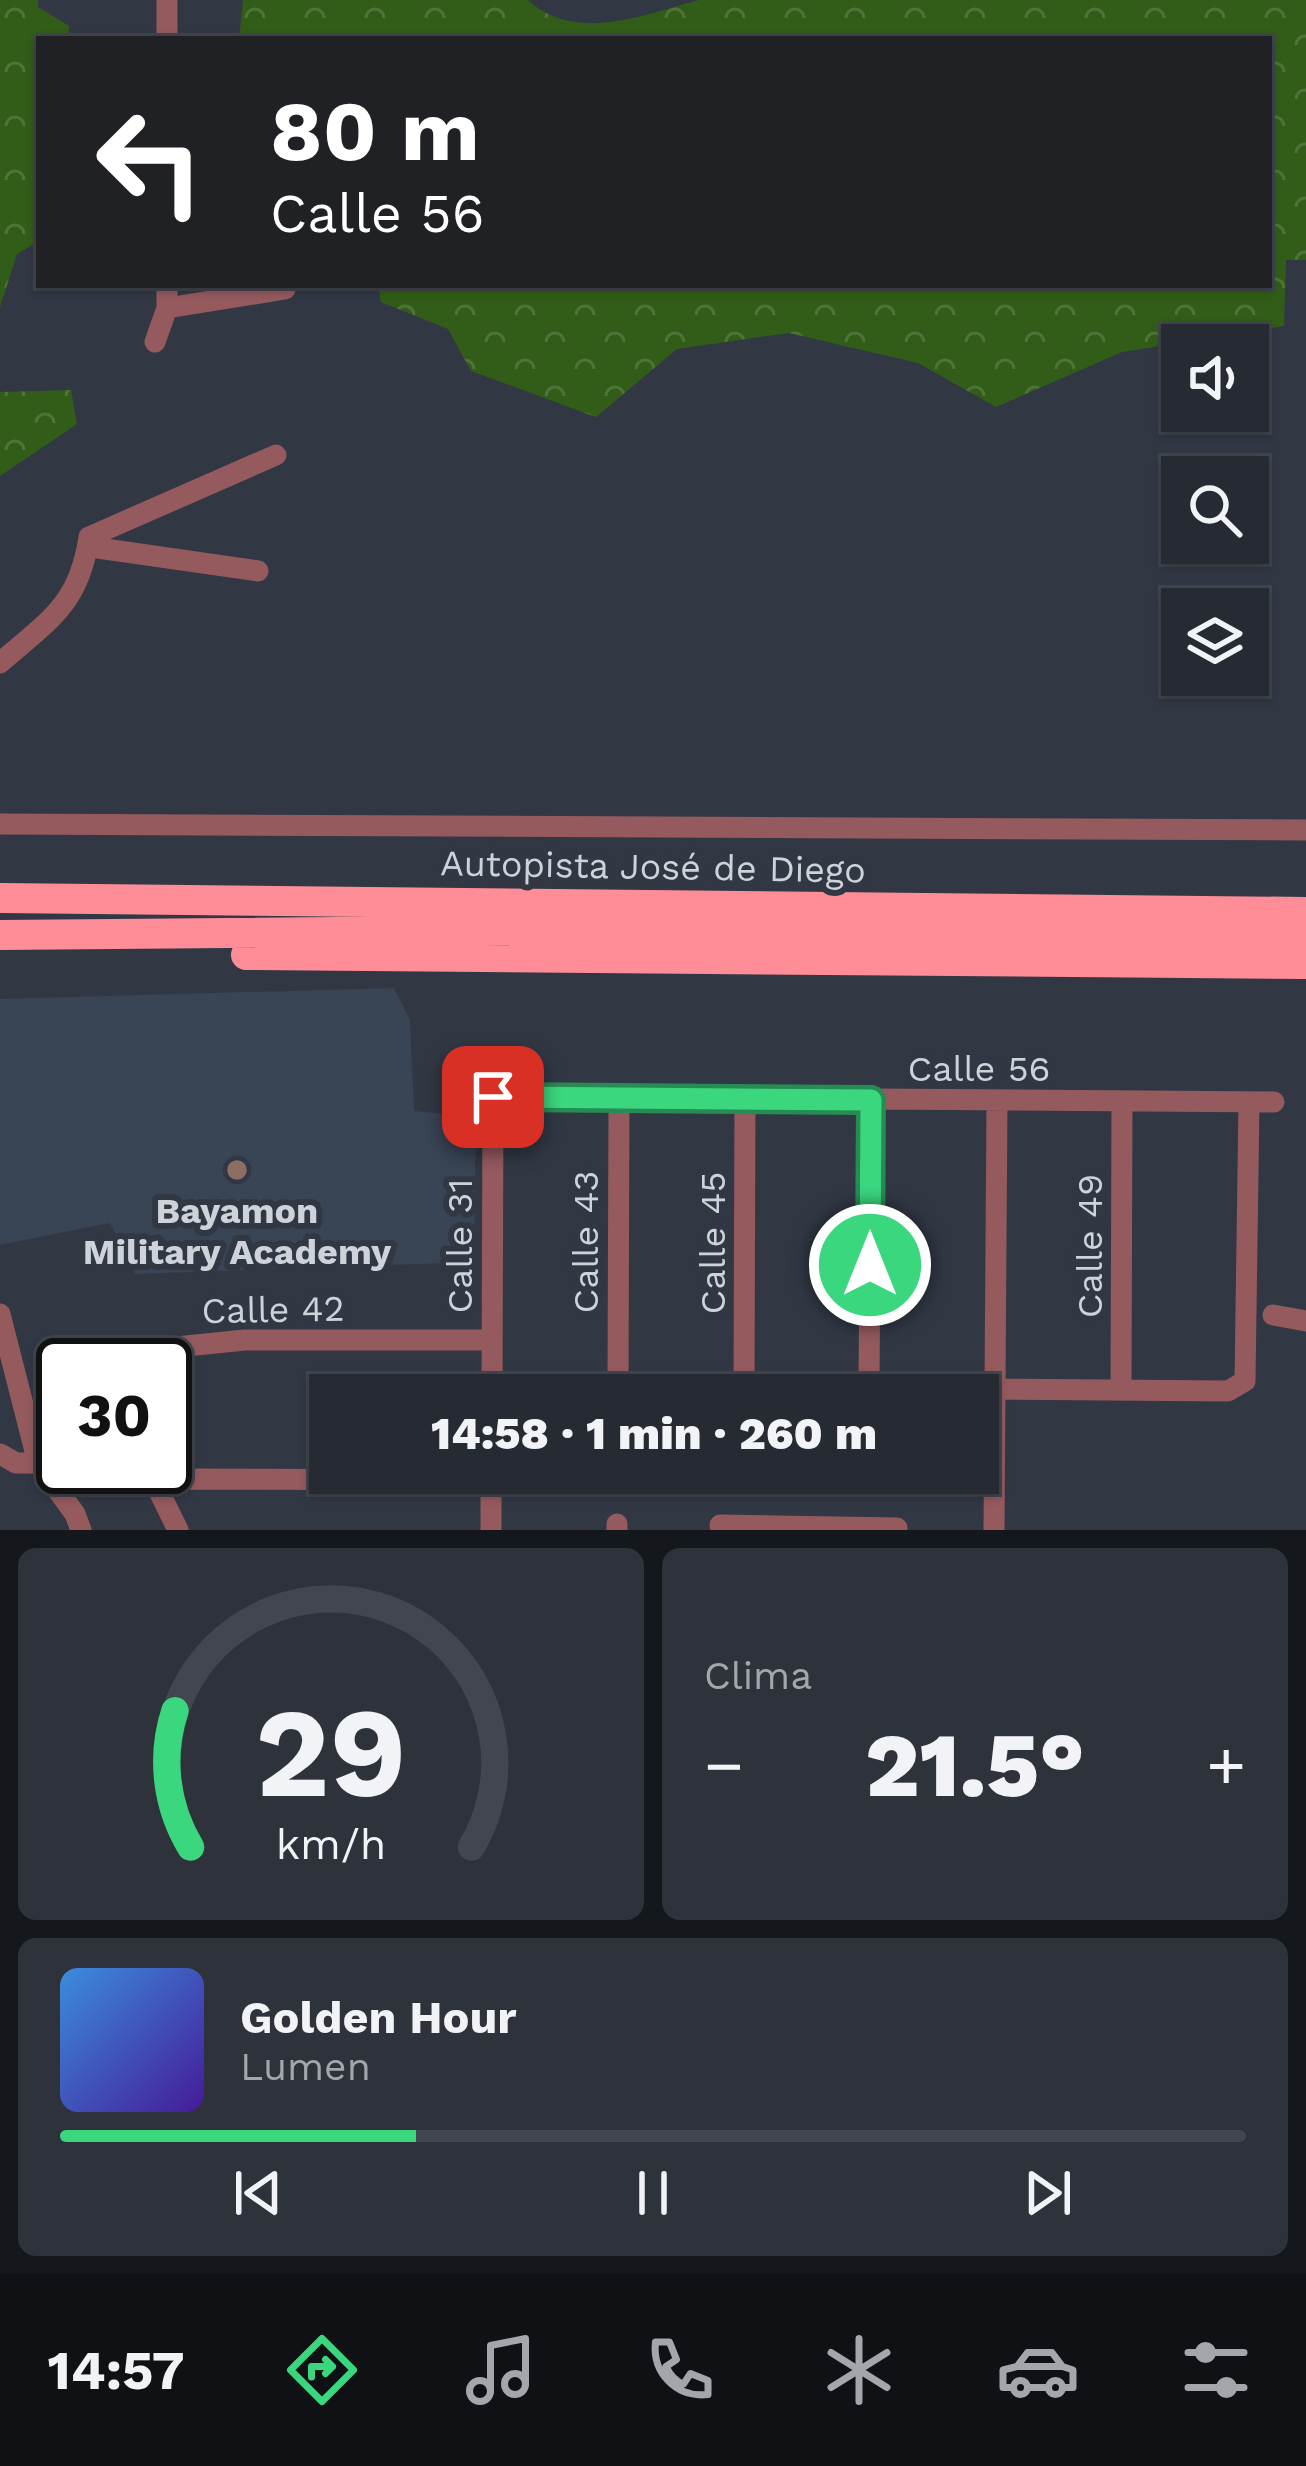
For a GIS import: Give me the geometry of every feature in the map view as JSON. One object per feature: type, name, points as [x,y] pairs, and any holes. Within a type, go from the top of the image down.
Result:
[{"type":"highway","name":"Autopista José de Diego","points":[[0,898],[1306,912]]},
{"type":"highway","points":[[0,921],[640,924],[684,929]]},
{"type":"highway","points":[[0,935],[684,929],[1306,936]]},
{"type":"highway","points":[[0,953],[1306,964]]},
{"type":"street","points":[[167,0],[167,36]]},
{"type":"street","points":[[155,342],[167,296],[285,289]]},
{"type":"street","points":[[89,537],[275,455]]},
{"type":"street","points":[[89,537],[98,548],[258,571]]},
{"type":"street","points":[[0,663],[69,603],[83,577],[89,537]]},
{"type":"street","points":[[0,824],[1306,830]]},
{"type":"street","name":"Calle 56","points":[[459,1096],[1274,1102]]},
{"type":"street","name":"Calle 31","points":[[492,1374],[493,1097]]},
{"type":"street","name":"Calle 43","points":[[618,1374],[619,1098]]},
{"type":"street","name":"Calle 45","points":[[734,1374],[745,1099]]},
{"type":"street","points":[[869,1374],[871,1100]]},
{"type":"street","points":[[995,1374],[997,1101]]},
{"type":"street","name":"Calle 49","points":[[1121,1390],[1123,1102]]},
{"type":"street","points":[[999,1389],[1228,1391],[1245,1381],[1249,1102]]},
{"type":"street","points":[[0,1314],[36,1455]]},
{"type":"street","points":[[1273,1316],[1306,1321]]},
{"type":"street","name":"Calle 42","points":[[192,1347],[245,1340],[492,1340]]},
{"type":"street","points":[[0,1454],[16,1462],[36,1463]]},
{"type":"street","points":[[192,1479],[309,1478]]},
{"type":"street","points":[[60,1494],[80,1530]]},
{"type":"street","points":[[161,1494],[178,1530]]},
{"type":"street","points":[[491,1494],[491,1530]]},
{"type":"street","points":[[994,1494],[994,1530]]},
{"type":"street","points":[[735,1527],[897,1528]]},
{"type":"shaded area","name":"Bayamon Military Academy","points":[[394,988],[410,1020],[414,1111],[476,1117],[474,1262],[135,1274],[110,1223],[0,1245],[0,999]]},
{"type":"green space","points":[[0,0],[38,0],[38,7],[69,26],[68,36],[36,36],[36,243],[17,254],[0,307]]},
{"type":"green space","points":[[243,0],[528,0],[567,21],[589,23],[634,18],[699,0],[1306,0],[1306,260],[1286,260],[1284,326],[1161,324],[1161,346],[1122,352],[996,407],[918,363],[789,333],[677,349],[596,417],[471,371],[448,329],[381,302],[379,288],[1272,288],[1272,36],[239,36]]},
{"type":"green space","points":[[71,390],[77,424],[0,476],[0,392]]},
{"type":"place","name":"Bayamon Military Academy","points":[[237,1170]]},
{"type":"route","points":[[493,1097],[871,1100],[870,1265]]}]
